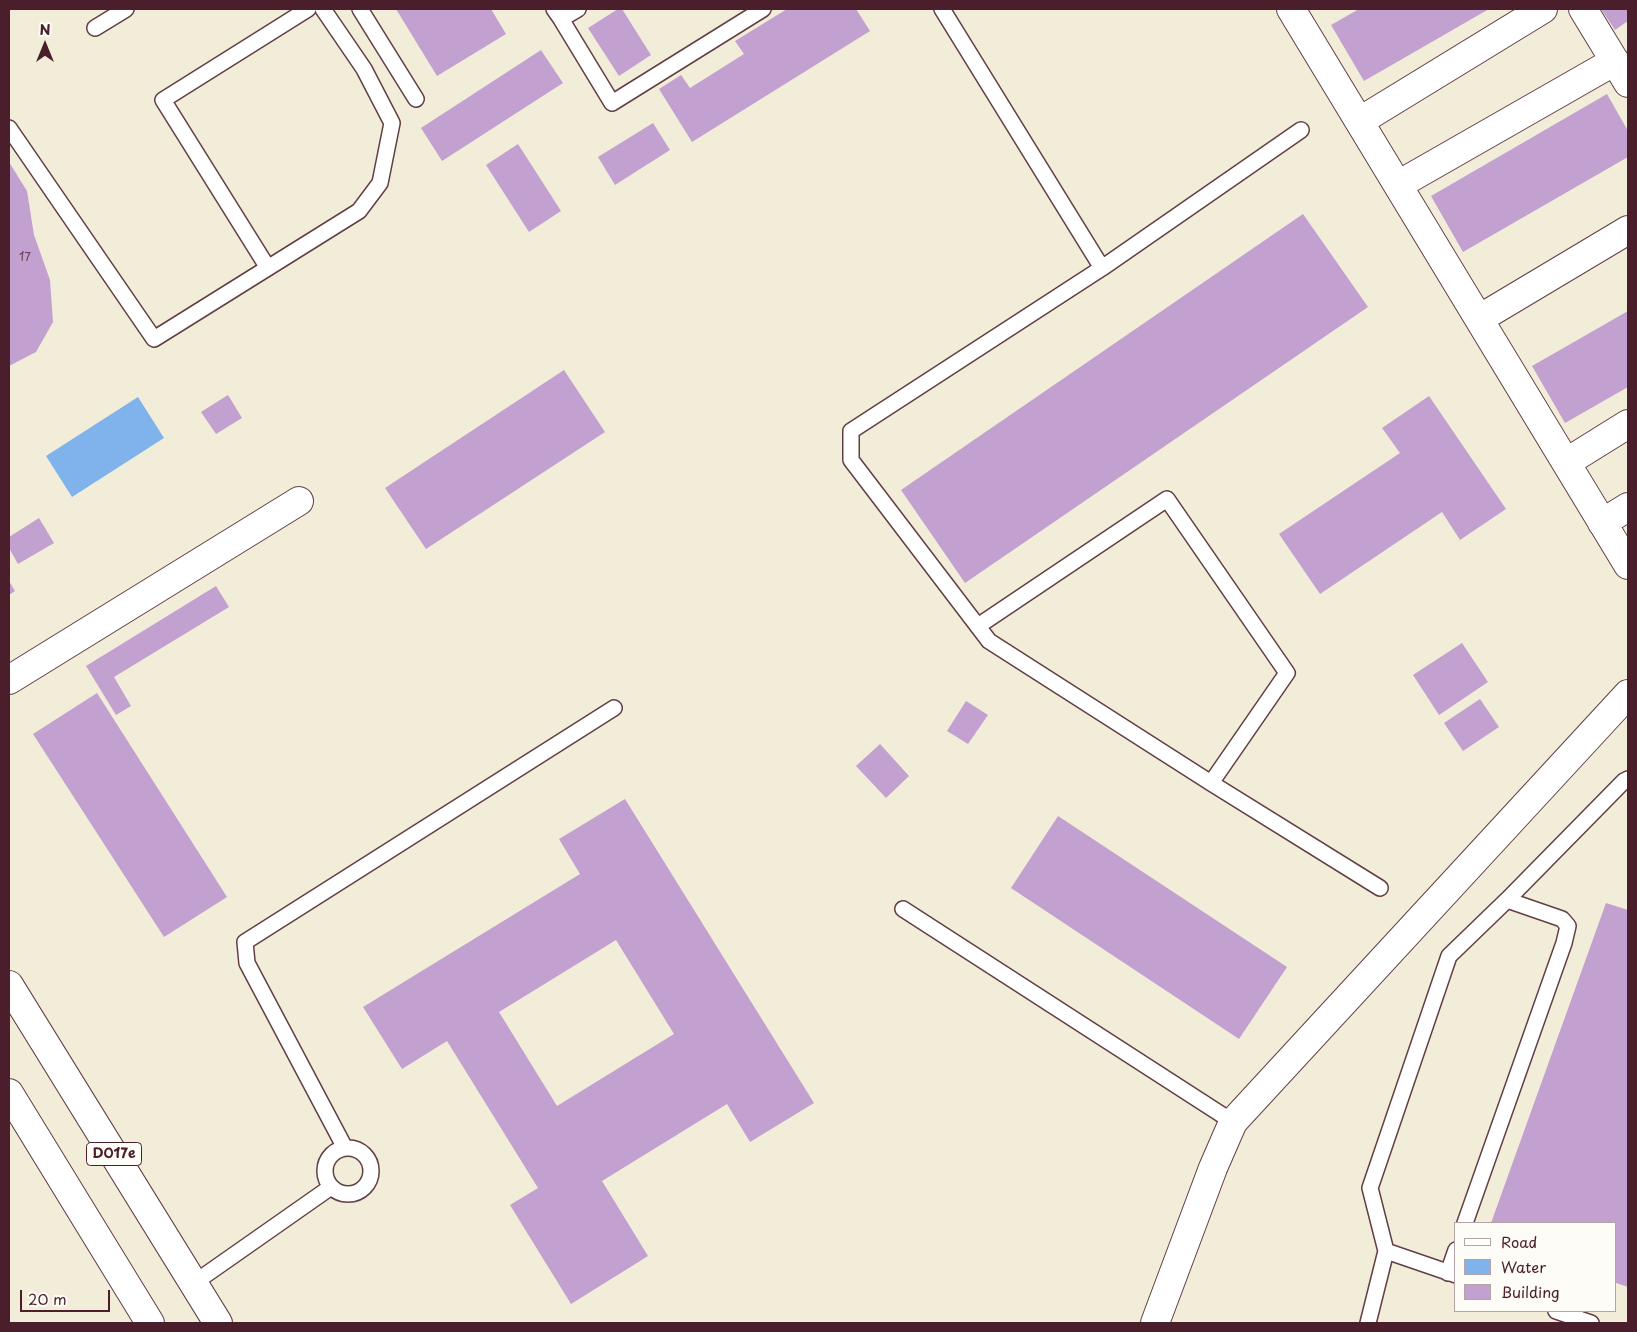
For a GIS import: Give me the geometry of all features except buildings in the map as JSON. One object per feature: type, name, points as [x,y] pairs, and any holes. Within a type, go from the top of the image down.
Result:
[{"type":"street","points":[[1360,121],[1543,9]]},
{"type":"street","points":[[1398,185],[1622,72],[1583,9]]},
{"type":"street","points":[[1294,10],[1628,566]]},
{"type":"street","points":[[1479,319],[1628,230]]},
{"type":"street","points":[[1567,462],[1628,424]]},
{"type":"street","points":[[9,680],[299,500]]},
{"type":"street","points":[[1602,523],[1628,507]]},
{"type":"street","points":[[1155,1323],[1213,1168],[1233,1122],[1628,694]]},
{"type":"street","name":"D017e","points":[[9,985],[218,1323]]},
{"type":"street","points":[[9,1093],[150,1323]]},
{"type":"lane","points":[[95,28],[126,9]]},
{"type":"lane","points":[[268,268],[163,100],[308,9]]},
{"type":"lane","points":[[9,128],[154,339],[359,211],[380,183],[392,124],[364,69],[323,9]]},
{"type":"lane","points":[[360,9],[416,99]]},
{"type":"lane","points":[[578,9],[558,14],[612,103],[763,9]]},
{"type":"lane","points":[[942,9],[1102,268]]},
{"type":"lane","points":[[1301,130],[1102,268],[851,431],[851,460],[989,641],[1380,888]]},
{"type":"lane","points":[[978,626],[1167,499],[1287,673],[1211,783]]},
{"type":"lane","points":[[345,1148],[247,963],[245,942],[614,708]]},
{"type":"lane","points":[[1368,1323],[1386,1251],[1370,1188],[1449,956],[1628,779]]},
{"type":"lane","points":[[1465,1222],[1564,943],[1568,926],[1562,919],[1507,900]]},
{"type":"lane","points":[[902,909],[1233,1122]]},
{"type":"lane","points":[[345,1148],[359,1151],[365,1155],[371,1169],[367,1184],[360,1190],[345,1194],[332,1187],[325,1173],[325,1166],[333,1154],[345,1148]]},
{"type":"lane","points":[[194,1283],[332,1187]]},
{"type":"lane","points":[[1386,1251],[1452,1274]]},
{"type":"lane","points":[[1559,1312],[1591,1323]]},
{"type":"water","points":[[138,397],[164,438],[72,497],[46,456]]}]
